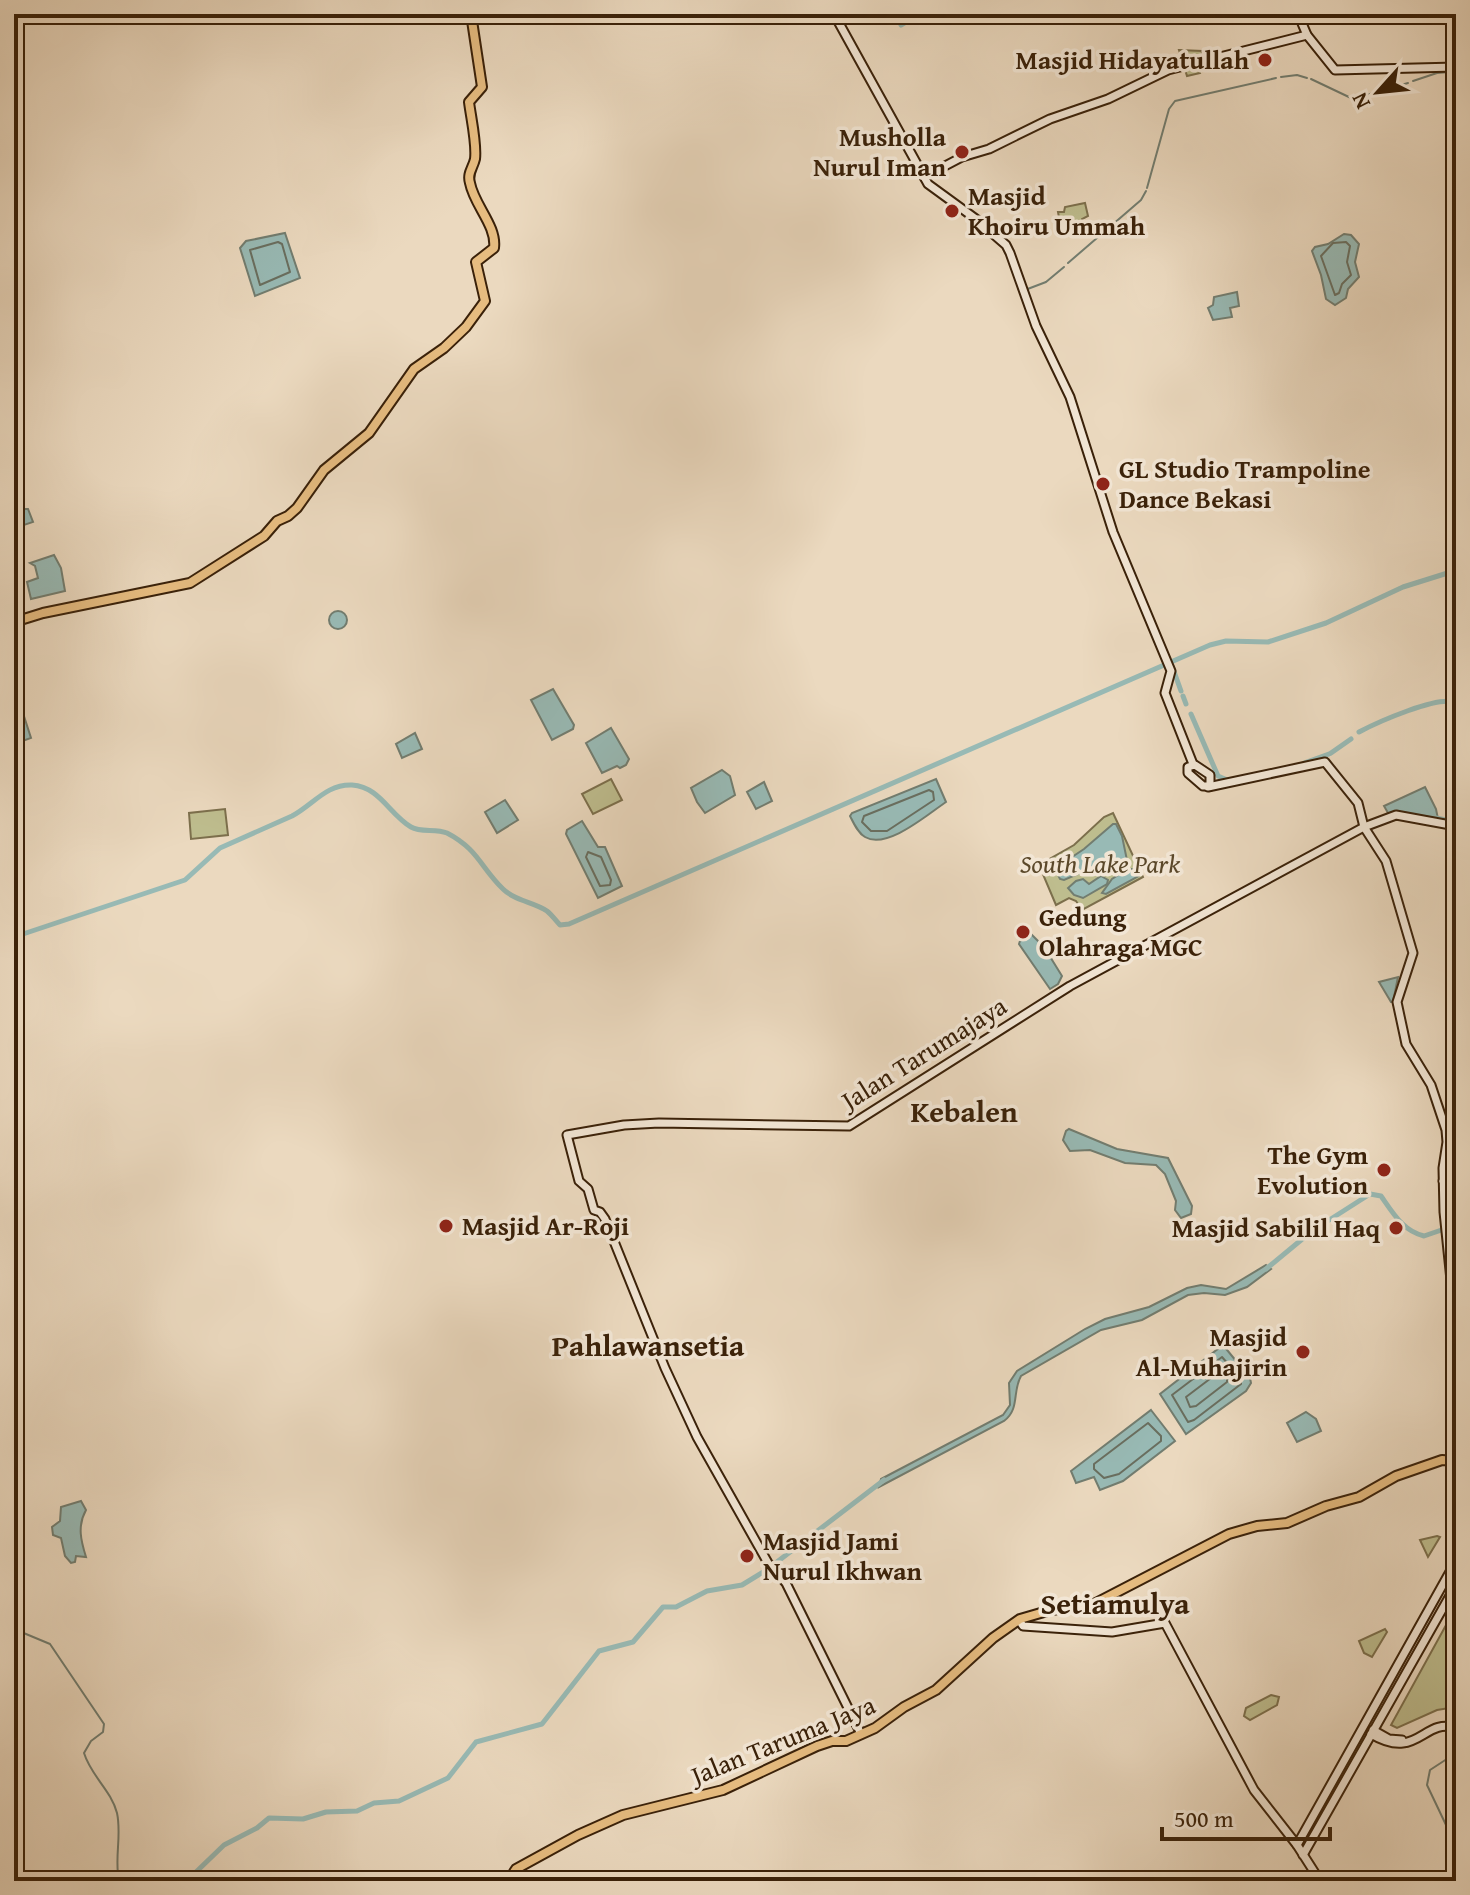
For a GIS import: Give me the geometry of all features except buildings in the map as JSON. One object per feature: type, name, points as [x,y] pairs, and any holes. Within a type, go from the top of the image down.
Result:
[{"type":"main road","points":[[14,622],[197,580],[264,536],[306,498],[324,470],[363,440],[414,369],[456,337],[485,301],[476,262],[494,248],[495,241],[469,182],[475,158],[469,102],[482,87],[471,14]]},
{"type":"main road","name":"Jalan Taruma Jaya","points":[[514,1881],[516,1869],[583,1832],[626,1815],[723,1790],[817,1746],[832,1741],[843,1742],[885,1722],[903,1708],[940,1688],[993,1638],[1019,1620],[1051,1610],[1092,1605],[1229,1534],[1257,1526],[1287,1523],[1315,1510],[1359,1497],[1396,1476],[1440,1461],[1456,1461]]},
{"type":"street","points":[[834,14],[936,192],[968,212],[1006,245],[1042,338],[1070,397],[1113,533],[1171,671],[1165,687],[1178,722],[1196,766],[1210,783]]},
{"type":"street","points":[[1298,14],[1307,35],[1331,68],[1337,71],[1456,67]]},
{"type":"street","points":[[926,176],[962,157],[1001,144],[1040,123],[1109,98],[1168,70],[1307,35]]},
{"type":"street","points":[[1196,766],[1188,767],[1188,773],[1196,782],[1222,785],[1325,762],[1358,803],[1364,827],[1389,868],[1413,953],[1398,997],[1398,1007],[1408,1049],[1431,1085],[1448,1138],[1443,1183],[1456,1329]]},
{"type":"street","name":"Jalan Tarumajaya","points":[[861,1734],[786,1583],[770,1566],[689,1421],[605,1219],[594,1210],[588,1188],[579,1181],[567,1135],[624,1125],[659,1123],[849,1126],[1070,986],[1364,827],[1396,815],[1456,826]]},
{"type":"street","points":[[1443,1183],[1452,1181],[1449,1156],[1456,1140]]},
{"type":"street","points":[[1443,1183],[1453,1182],[1451,1154],[1456,1148]]},
{"type":"street","points":[[1297,1845],[1456,1561]]},
{"type":"street","points":[[1303,1855],[1456,1585]]},
{"type":"street","points":[[1019,1620],[1023,1626],[1104,1632],[1165,1623],[1254,1790],[1297,1845],[1320,1881]]},
{"type":"street","points":[[1408,1647],[1417,1653]]},
{"type":"street","points":[[1363,1727],[1387,1743],[1399,1745],[1443,1727],[1456,1726]]},
{"type":"green space","points":[[1179,50],[1202,51],[1201,60],[1197,61],[1200,73],[1187,76]]},
{"type":"green space","points":[[1085,203],[1088,216],[1082,219],[1082,227],[1061,228],[1058,212],[1064,212],[1065,207]]},
{"type":"green space","points":[[611,779],[622,800],[593,814],[582,794]]},
{"type":"green space","points":[[225,809],[228,835],[191,839],[189,813]]},
{"type":"green space","name":"South Lake Park","points":[[1113,813],[1143,877],[1082,910],[1076,901],[1069,898],[1056,905],[1039,865],[1074,845],[1104,817]]},
{"type":"green space","points":[[1440,1537],[1428,1557],[1420,1540]]},
{"type":"green space","points":[[1456,1607],[1456,1707],[1437,1710],[1397,1728],[1391,1725]]},
{"type":"green space","points":[[1385,1629],[1387,1632],[1372,1657],[1364,1653],[1359,1641]]},
{"type":"green space","points":[[1271,1695],[1279,1697],[1277,1705],[1250,1720],[1244,1716],[1246,1708]]},
{"type":"green space","points":[[1364,1732],[1369,1735],[1304,1851],[1299,1846]]},
{"type":"water","points":[[285,233],[300,278],[255,296],[240,248],[246,241]]},
{"type":"water","points":[[1344,234],[1351,235],[1359,244],[1355,262],[1359,277],[1348,289],[1346,298],[1335,305],[1326,299],[1312,251]]},
{"type":"water","points":[[1237,292],[1239,306],[1230,308],[1232,317],[1213,320],[1208,308],[1213,305],[1214,297]]},
{"type":"water","points":[[28,509],[33,522],[15,528],[14,515]]},
{"type":"water","points":[[54,555],[61,568],[65,591],[31,599],[27,582],[38,578],[35,566],[30,563]]},
{"type":"water","points":[[338,611],[347,620],[338,629],[329,620]]},
{"type":"water","points":[[553,689],[574,725],[573,729],[552,740],[531,700]]},
{"type":"water","points":[[22,710],[31,738],[17,743],[14,713]]},
{"type":"water","points":[[611,728],[629,759],[626,765],[602,773],[586,743]]},
{"type":"water","points":[[415,733],[422,749],[402,758],[396,744]]},
{"type":"water","points":[[722,770],[730,776],[735,795],[705,813],[691,788]]},
{"type":"water","points":[[936,779],[946,802],[918,822],[884,839],[874,840],[858,831],[850,816],[852,813]]},
{"type":"water","points":[[764,782],[772,801],[756,809],[747,792]]},
{"type":"water","points":[[1425,787],[1438,819],[1406,812],[1388,813],[1384,806]]},
{"type":"water","points":[[505,800],[518,820],[497,833],[485,812]]},
{"type":"water","points":[[582,821],[598,847],[605,847],[622,886],[598,898],[566,834],[567,830]]},
{"type":"water","points":[[1113,824],[1122,836],[1128,865],[1124,868],[1099,865],[1060,879],[1057,867]]},
{"type":"water","points":[[1128,869],[1134,869],[1139,876],[1106,894],[1102,893],[1112,879]]},
{"type":"water","points":[[1101,876],[1108,880],[1107,884],[1083,898],[1074,895],[1068,888],[1076,881],[1083,879],[1089,884]]},
{"type":"water","points":[[1031,934],[1044,947],[1062,976],[1058,984],[1050,989],[1019,944]]},
{"type":"water","points":[[1398,977],[1393,1002],[1391,1002],[1379,982]]},
{"type":"water","points":[[1069,1129],[1117,1149],[1168,1158],[1192,1206],[1191,1214],[1181,1218],[1175,1210],[1176,1201],[1165,1174],[1156,1165],[1125,1163],[1090,1150],[1070,1151],[1063,1140]]},
{"type":"water","points":[[1266,1265],[1271,1269],[1247,1287],[1225,1295],[1188,1295],[1142,1320],[1101,1330],[1021,1376],[1014,1406],[1004,1421],[879,1487],[881,1479],[1003,1415],[1010,1405],[1009,1383],[1017,1371],[1085,1329],[1105,1319],[1149,1307],[1187,1288],[1201,1285],[1226,1289]]},
{"type":"water","points":[[1223,1345],[1251,1383],[1246,1391],[1186,1434],[1160,1394]]},
{"type":"water","points":[[1151,1410],[1175,1441],[1123,1481],[1100,1490],[1094,1477],[1076,1483],[1071,1471]]},
{"type":"water","points":[[1306,1412],[1316,1419],[1321,1431],[1297,1442],[1287,1423]]},
{"type":"water","points":[[81,1501],[86,1510],[81,1539],[86,1557],[76,1556],[75,1562],[71,1563],[65,1556],[61,1538],[53,1535],[52,1527],[60,1521],[61,1507]]},
{"type":"waterway","points":[[901,25],[919,14]]},
{"type":"waterway","points":[[1413,81],[1450,72]]},
{"type":"waterway","points":[[1281,77],[1297,75],[1307,78]]},
{"type":"waterway","points":[[1147,188],[1169,109],[1175,101],[1276,78]]},
{"type":"waterway","points":[[1311,79],[1351,98]]},
{"type":"waterway","points":[[1353,99],[1408,83]]},
{"type":"waterway","points":[[1068,263],[1141,200],[1146,191]]},
{"type":"waterway","points":[[1025,290],[1046,282],[1064,267]]},
{"type":"waterway","points":[[14,937],[185,880],[220,848],[292,816],[335,788],[352,785],[370,791],[411,827],[447,833],[457,839],[473,852],[508,893],[547,911],[560,925],[569,924],[1210,645],[1226,641],[1268,642],[1326,623],[1403,587],[1454,571]]},
{"type":"waterway","points":[[1172,666],[1181,691]]},
{"type":"waterway","points":[[1183,696],[1186,704]]},
{"type":"waterway","points":[[1359,732],[1393,716],[1436,702],[1456,703]]},
{"type":"waterway","points":[[1191,714],[1218,776],[1227,780]]},
{"type":"waterway","points":[[1331,753],[1351,739]]},
{"type":"waterway","points":[[1304,763],[1329,754]]},
{"type":"waterway","points":[[1406,812],[1456,822]]},
{"type":"waterway","points":[[1266,1269],[1312,1231],[1370,1194],[1381,1196],[1399,1220],[1417,1234],[1424,1236],[1456,1225]]},
{"type":"waterway","points":[[773,1565],[884,1480]]},
{"type":"waterway","points":[[173,1881],[195,1873],[224,1845],[257,1828],[269,1818],[303,1819],[326,1812],[357,1811],[374,1803],[399,1801],[448,1778],[476,1742],[542,1724],[599,1651],[633,1642],[663,1607],[676,1607],[707,1591],[742,1585],[765,1571]]},
{"type":"waterway","points":[[14,1629],[50,1644],[104,1724],[103,1732],[91,1741],[84,1753],[117,1813],[119,1881]]},
{"type":"waterway","points":[[1456,1753],[1430,1770],[1427,1785],[1456,1846]]},
{"type":"place","name":"Masjid Hidayatullah","points":[[1265,60]]},
{"type":"place","name":"Musholla Nurul Iman","points":[[962,152]]},
{"type":"place","name":"Masjid Khoiru Ummah","points":[[952,211]]},
{"type":"place","name":"GL Studio Trampoline Dance Bekasi","points":[[1103,484]]},
{"type":"place","name":"Gedung Olahraga MGC","points":[[1023,932]]},
{"type":"place","name":"The Gym Evolution","points":[[1384,1170]]},
{"type":"place","name":"Masjid Ar-Roji","points":[[446,1226]]},
{"type":"place","name":"Masjid Sabilil Haq","points":[[1396,1228]]},
{"type":"place","name":"Masjid Al-Muhajirin","points":[[1303,1352]]},
{"type":"place","name":"Masjid Jami Nurul Ikhwan","points":[[747,1556]]},
{"type":"district","name":"Kebalen","points":[[964,1112]]},
{"type":"district","name":"Pahlawansetia","points":[[648,1346]]},
{"type":"district","name":"Setiamulya","points":[[1115,1604]]}]
